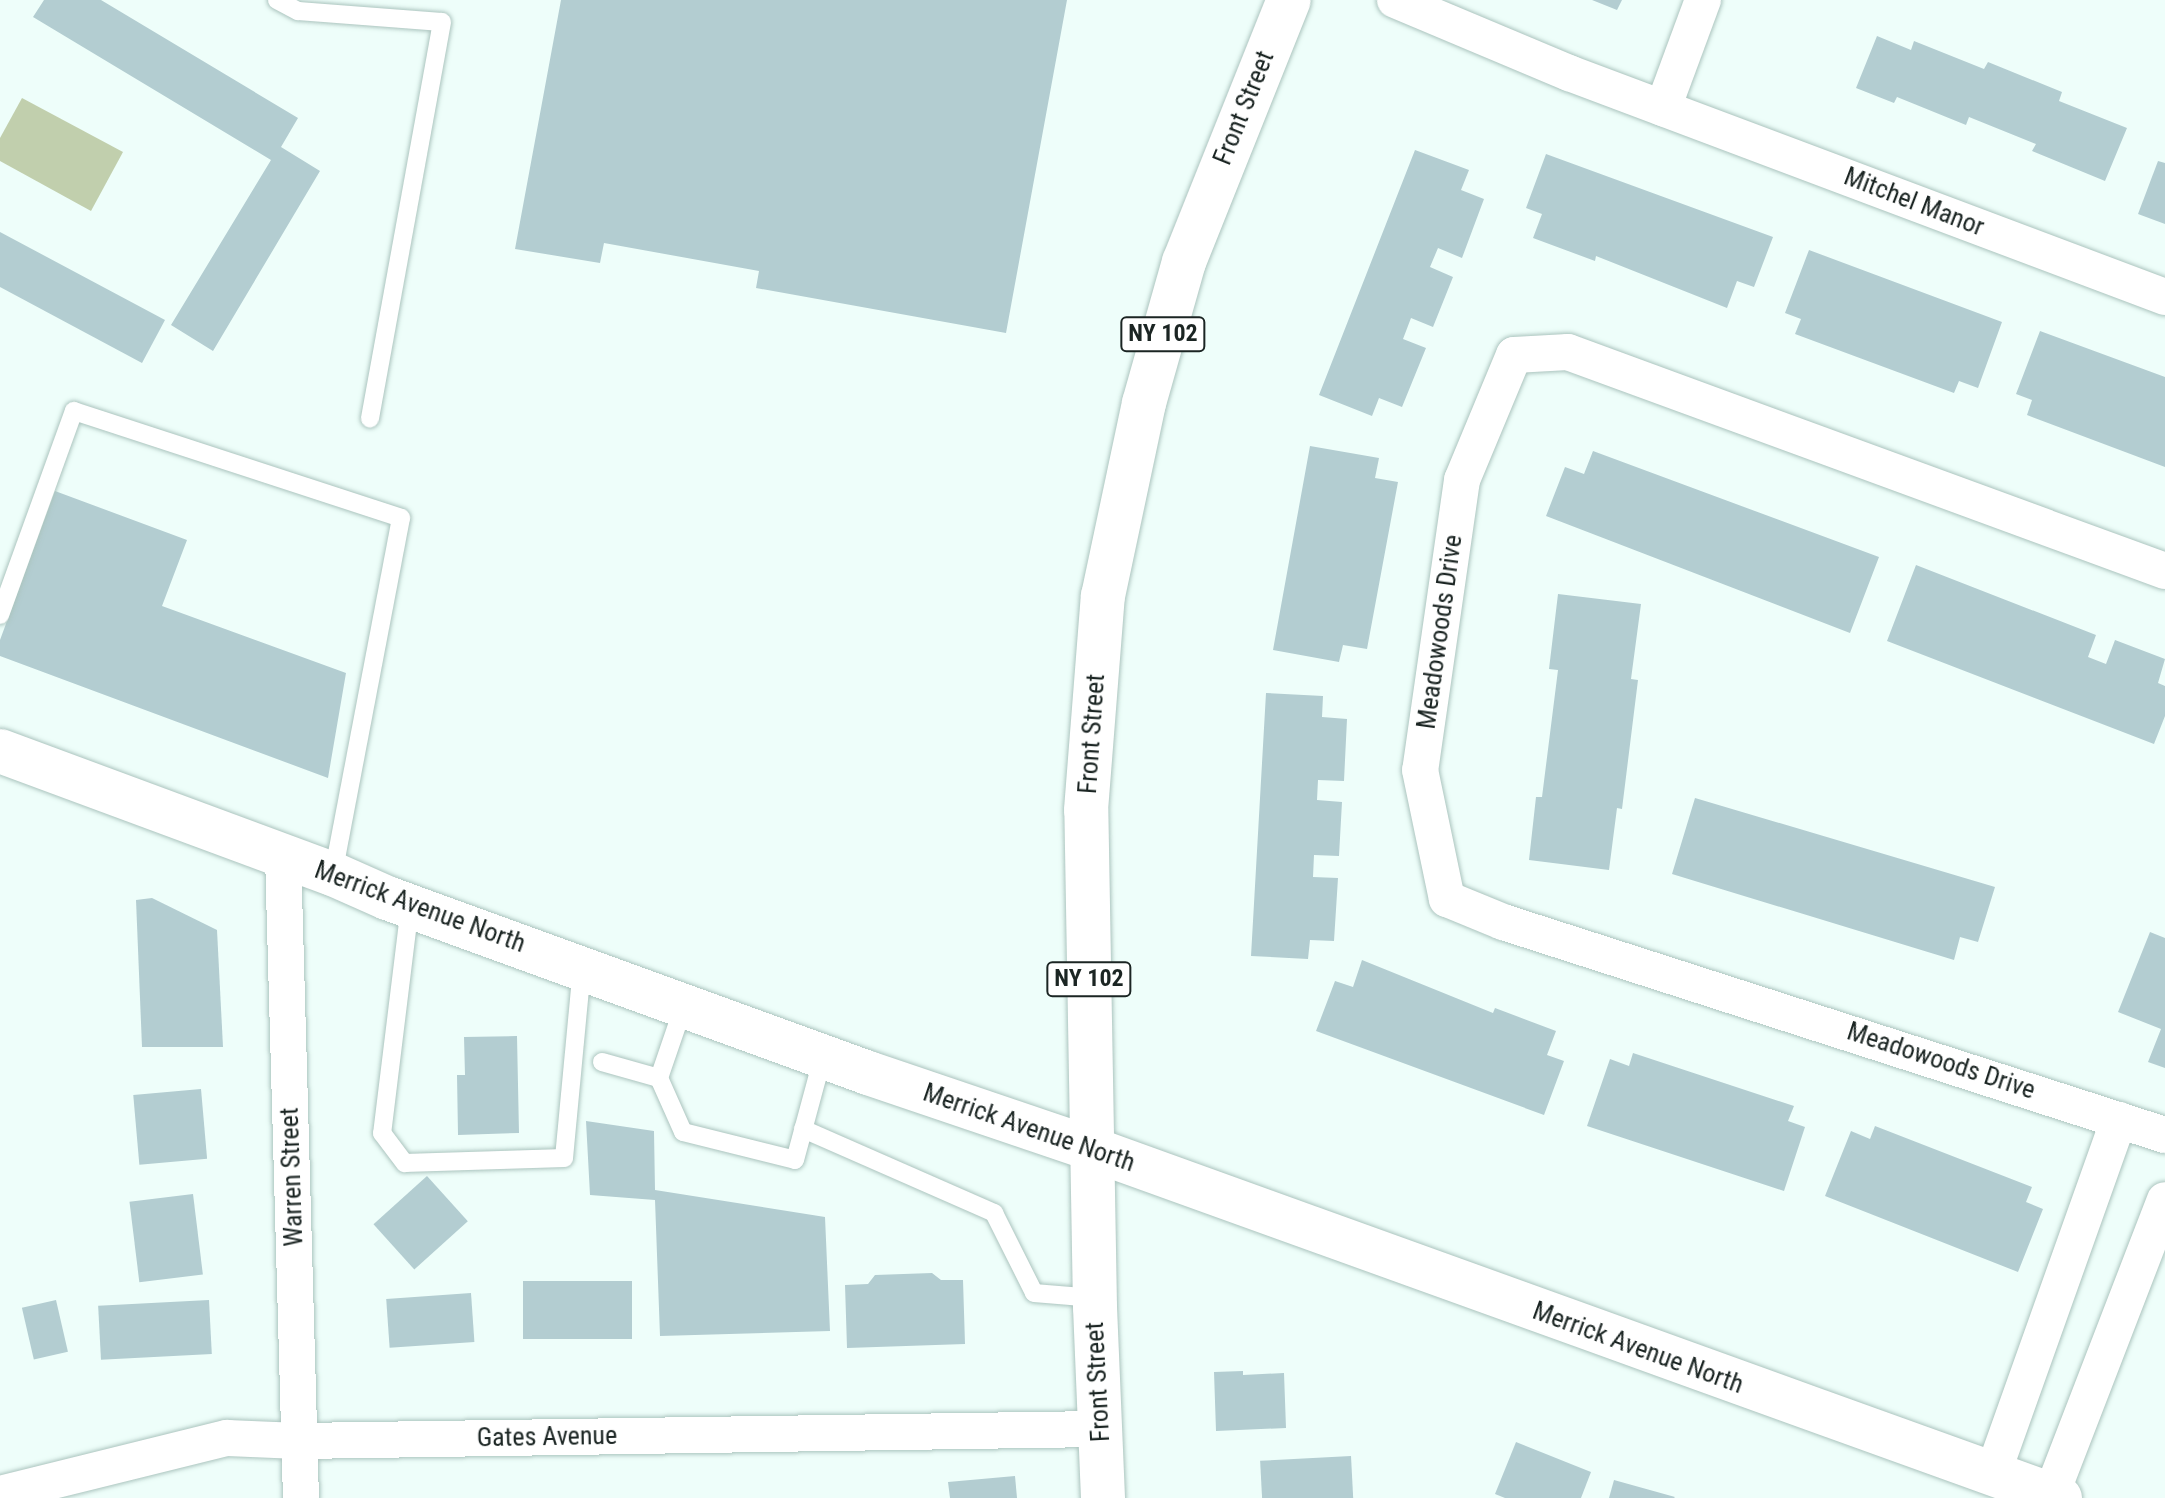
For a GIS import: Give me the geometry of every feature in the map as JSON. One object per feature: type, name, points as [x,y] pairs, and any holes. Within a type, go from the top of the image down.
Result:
[{"type":"main road","name":"Front Street","points":[[1103,1498],[1095,1298],[1086,810],[1103,596],[1140,418],[1184,262],[1289,0]]},
{"type":"main road","name":"Merrick Avenue North","points":[[0,751],[283,855],[410,906],[823,1056],[1092,1149],[2056,1496]]},
{"type":"street","name":"Mitchel Manor","points":[[1395,0],[1663,108],[2165,297]]},
{"type":"street","points":[[1663,108],[1703,0]]},
{"type":"street","name":"Meadowoods Drive","points":[[2165,571],[1568,352],[1514,355],[1462,480],[1420,770],[1447,899],[1503,922],[2165,1135]]},
{"type":"street","name":"Warren Street","points":[[283,855],[301,1498]]},
{"type":"street","points":[[1993,1473],[2119,1120]]},
{"type":"street","points":[[2056,1496],[2165,1200]]},
{"type":"street","name":"Gates Avenue","points":[[0,1494],[227,1438],[299,1441],[1100,1429]]},
{"type":"lane","points":[[277,0],[298,11],[442,22],[370,419]]},
{"type":"lane","points":[[0,615],[74,411],[401,518],[333,874]]},
{"type":"lane","points":[[410,906],[382,1133],[405,1163],[564,1158],[582,967]]},
{"type":"lane","points":[[684,1005],[659,1078],[683,1132],[795,1160],[823,1056]]},
{"type":"lane","points":[[602,1062],[659,1078]]},
{"type":"lane","points":[[803,1129],[994,1213],[1034,1293],[1095,1298]]},
{"type":"green space","points":[[22,98],[123,152],[91,211],[0,161],[0,138]]},
{"type":"building","points":[[44,0],[101,0],[298,118],[281,147],[320,171],[213,351],[171,325],[271,160],[33,17]]},
{"type":"building","points":[[561,0],[1067,0],[1006,333],[756,288],[759,271],[604,243],[600,263],[515,249]]},
{"type":"building","points":[[1592,0],[1622,0],[1617,10]]},
{"type":"building","points":[[1877,36],[1911,50],[1914,41],[1984,69],[1988,62],[2062,92],[2059,101],[2127,128],[2105,181],[2032,151],[2036,144],[1969,117],[1966,125],[1897,97],[1894,103],[1856,88]]},
{"type":"building","points":[[1415,150],[1469,170],[1461,190],[1484,199],[1462,258],[1438,248],[1430,267],[1453,277],[1433,327],[1411,318],[1403,339],[1426,348],[1402,407],[1379,398],[1372,416],[1319,395]]},
{"type":"building","points":[[1546,154],[1773,237],[1754,287],[1737,281],[1727,308],[1596,256],[1595,261],[1533,238],[1542,214],[1526,208]]},
{"type":"building","points":[[2158,161],[2165,163],[2165,224],[2138,214]]},
{"type":"building","points":[[0,232],[165,320],[142,363],[0,287]]},
{"type":"building","points":[[1809,250],[2002,322],[1978,388],[1959,381],[1954,393],[1795,334],[1801,319],[1785,313]]},
{"type":"building","points":[[2040,331],[2165,377],[2165,467],[2027,415],[2032,400],[2016,394]]},
{"type":"building","points":[[1310,446],[1379,458],[1375,478],[1398,482],[1367,649],[1343,645],[1339,662],[1273,650]]},
{"type":"building","points":[[1593,451],[1879,557],[1850,633],[1546,516],[1565,467],[1584,474]]},
{"type":"building","points":[[55,491],[187,540],[162,606],[346,673],[328,778],[0,656],[0,640]]},
{"type":"building","points":[[1916,565],[2096,635],[2088,657],[2106,664],[2115,640],[2165,659],[2158,683],[2165,686],[2165,716],[2154,744],[1887,641]]},
{"type":"building","points":[[1558,594],[1641,604],[1631,679],[1638,680],[1622,809],[1617,808],[1609,870],[1529,860],[1536,797],[1542,797],[1558,670],[1549,669]]},
{"type":"building","points":[[1266,693],[1323,696],[1322,717],[1347,719],[1344,781],[1318,780],[1317,800],[1342,802],[1339,856],[1314,855],[1313,877],[1338,878],[1334,941],[1310,940],[1308,959],[1251,956]]},
{"type":"building","points":[[1695,798],[1995,887],[1978,942],[1960,937],[1954,960],[1672,874]]},
{"type":"building","points":[[152,898],[217,930],[223,1047],[142,1047],[136,900]]},
{"type":"building","points":[[2150,932],[2165,938],[2165,1068],[2148,1062],[2161,1029],[2118,1012]]},
{"type":"building","points":[[1362,960],[1493,1013],[1495,1008],[1556,1031],[1547,1055],[1564,1061],[1544,1115],[1316,1031],[1335,981],[1353,987]]},
{"type":"building","points":[[517,1036],[519,1133],[458,1135],[457,1075],[465,1075],[464,1037]]},
{"type":"building","points":[[1633,1053],[1794,1106],[1788,1121],[1805,1127],[1784,1191],[1587,1126],[1610,1059],[1629,1066]]},
{"type":"building","points":[[201,1089],[207,1159],[139,1165],[133,1095]]},
{"type":"building","points":[[586,1121],[654,1131],[655,1190],[825,1217],[830,1331],[660,1336],[655,1200],[590,1195]]},
{"type":"building","points":[[1875,1126],[2032,1187],[2026,1202],[2043,1209],[2018,1272],[1825,1196],[1851,1131],[1870,1139]]},
{"type":"building","points":[[427,1176],[468,1221],[414,1270],[373,1224]]},
{"type":"building","points":[[193,1194],[203,1274],[139,1282],[129,1202]]},
{"type":"building","points":[[932,1273],[941,1280],[963,1280],[965,1344],[847,1348],[845,1285],[868,1284],[875,1275]]},
{"type":"building","points":[[523,1281],[632,1281],[632,1339],[523,1339]]},
{"type":"building","points":[[471,1293],[474,1342],[390,1348],[386,1299]]},
{"type":"building","points":[[56,1300],[68,1352],[34,1360],[22,1308]]},
{"type":"building","points":[[209,1300],[212,1354],[101,1360],[98,1306]]},
{"type":"building","points":[[1243,1371],[1243,1375],[1284,1373],[1286,1428],[1216,1431],[1214,1372]]},
{"type":"building","points":[[1516,1442],[1591,1472],[1581,1498],[1505,1498],[1495,1494]]},
{"type":"building","points":[[1351,1456],[1353,1498],[1262,1498],[1260,1461]]},
{"type":"building","points":[[1015,1476],[1017,1498],[950,1498],[948,1482]]},
{"type":"building","points":[[1614,1480],[1675,1497],[1609,1498]]}]
